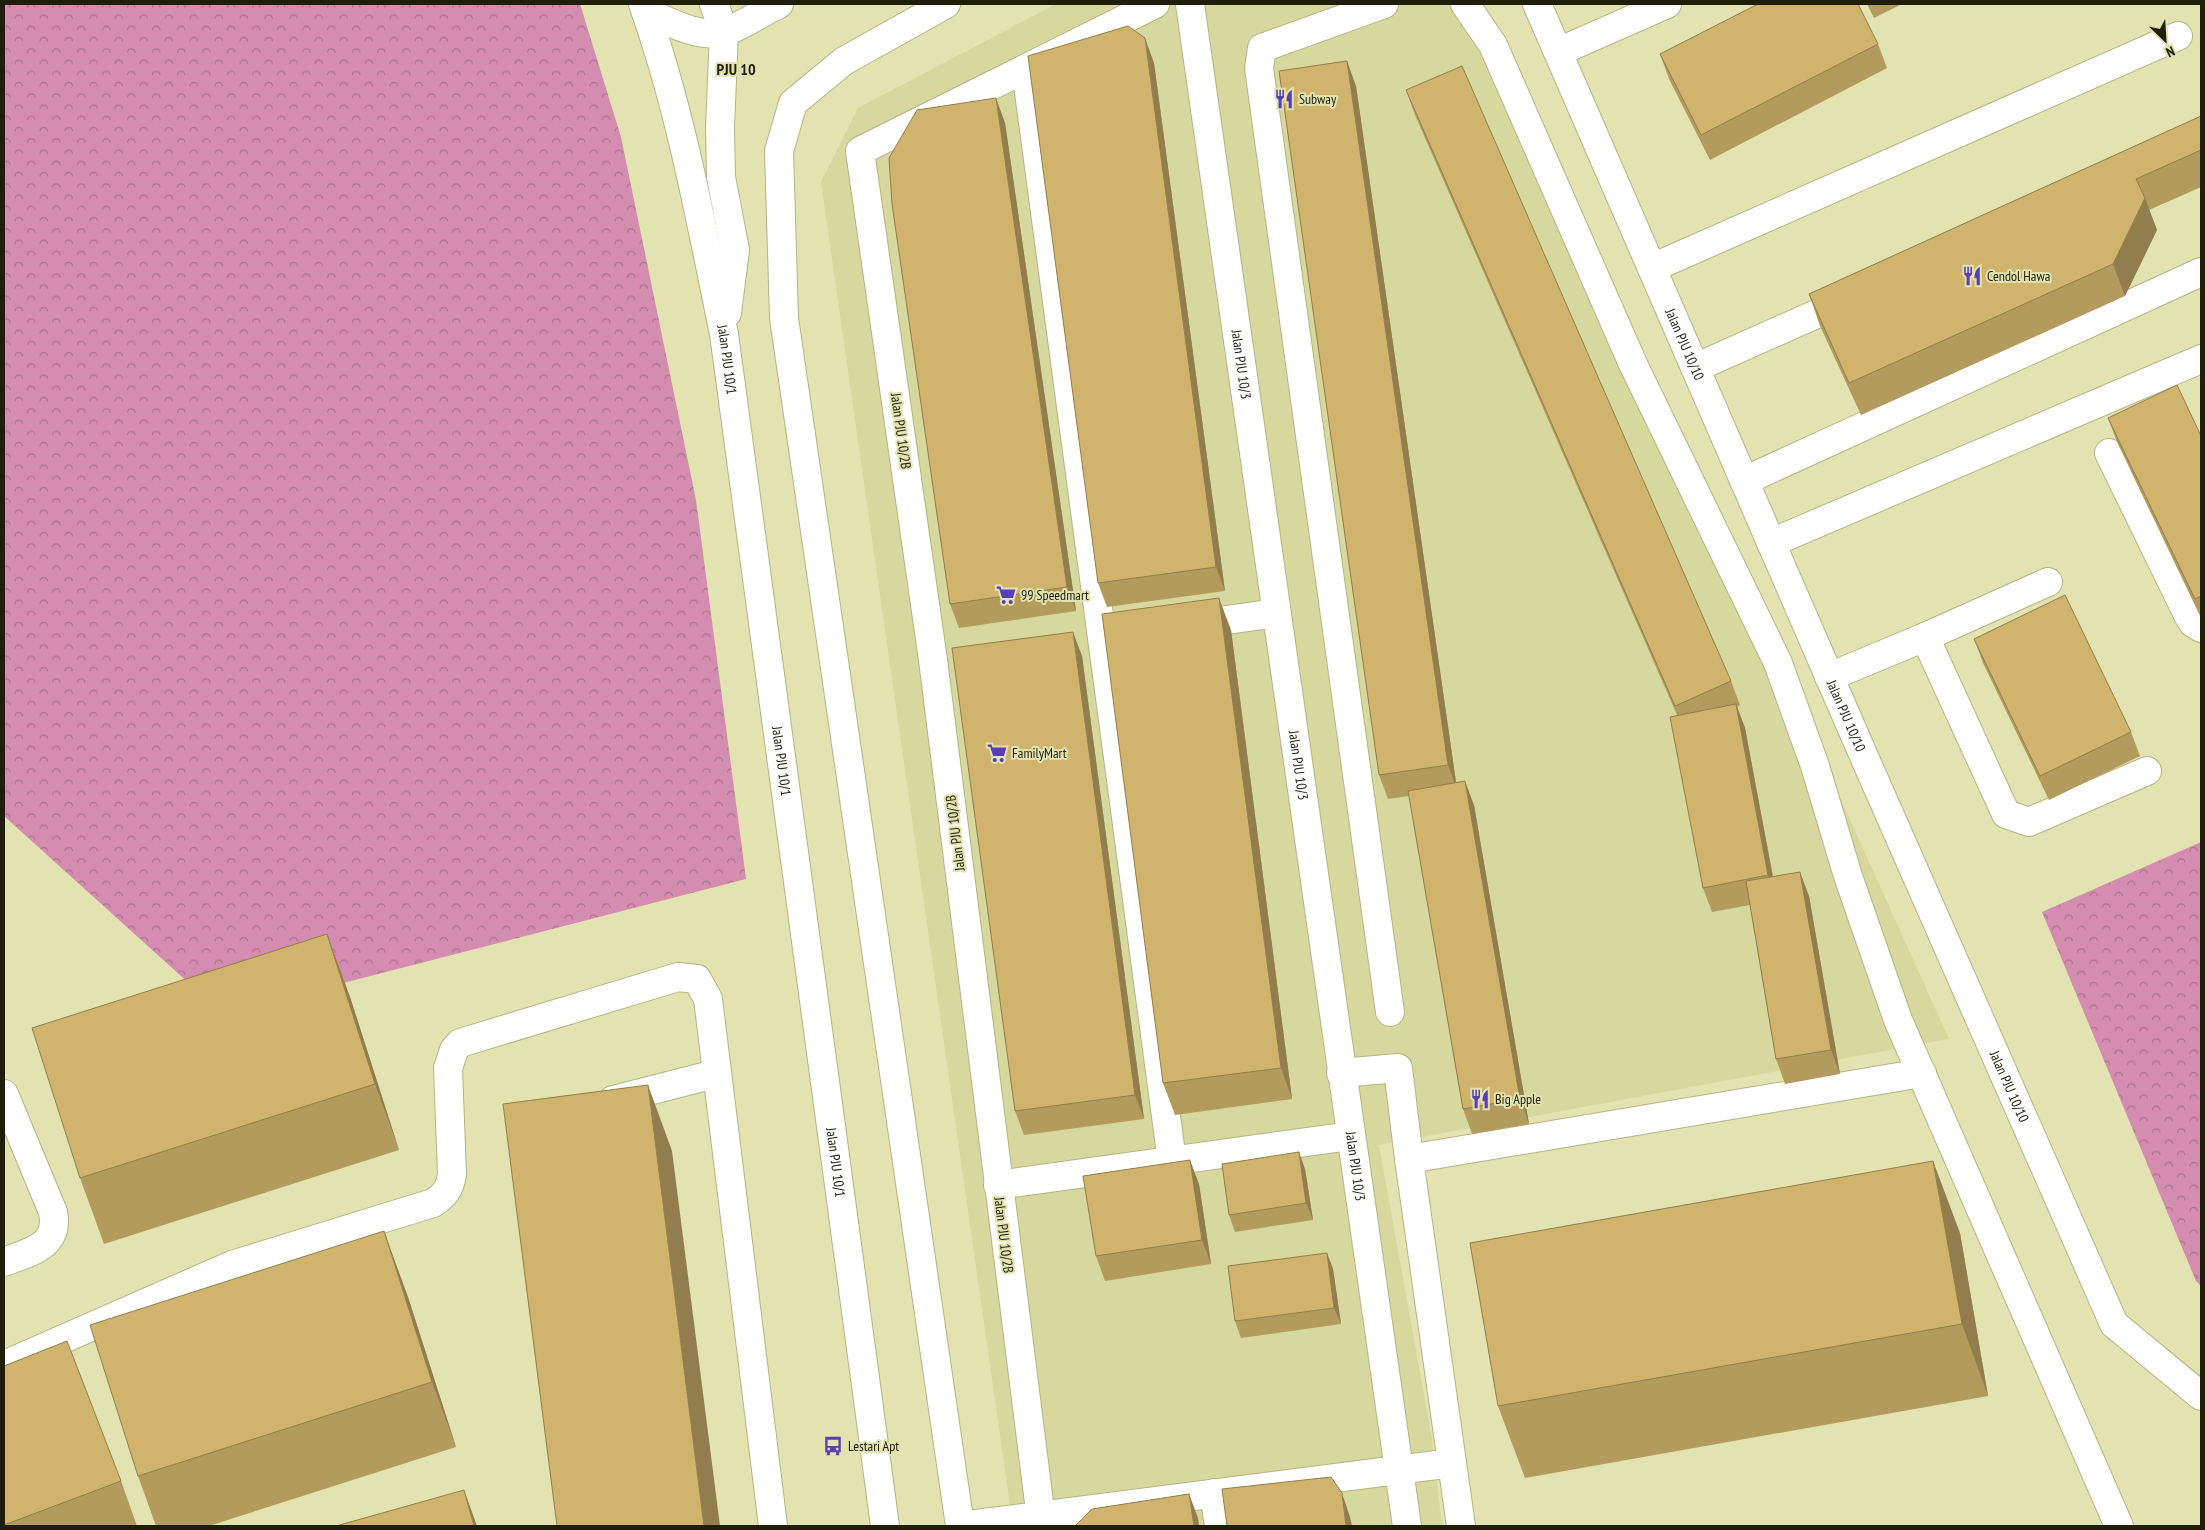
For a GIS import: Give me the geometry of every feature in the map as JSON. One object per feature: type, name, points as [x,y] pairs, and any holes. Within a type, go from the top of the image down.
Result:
[{"type":"street","points":[[714,4],[724,32],[720,128],[721,177],[736,250],[724,334]]},
{"type":"street","points":[[644,8],[692,30],[711,33],[724,32],[779,4]]},
{"type":"street","points":[[946,4],[844,61],[793,103],[779,150],[784,318],[960,1526],[1041,1521],[1214,1493],[1452,1463]]},
{"type":"street","points":[[1155,4],[1026,70],[1092,638],[1172,1160]]},
{"type":"street","name":"Jalan PJU 10/3","points":[[1190,4],[1406,1526]]},
{"type":"street","points":[[1384,4],[1262,48],[1258,68],[1390,1012]]},
{"type":"street","points":[[1465,4],[1493,45],[1633,364],[1778,663],[1815,766],[1848,876],[1898,1020],[2119,1526]]},
{"type":"street","name":"Jalan PJU 10/10","points":[[1537,4],[1829,677],[2114,1324],[2201,1396]]},
{"type":"street","points":[[1558,52],[1666,4]]},
{"type":"street","name":"Jalan PJU 10/1","points":[[644,8],[686,152],[724,334],[885,1526]]},
{"type":"street","points":[[1652,268],[2178,36]]},
{"type":"street","name":"Jalan PJU 10/2B","points":[[1026,70],[860,151],[943,659],[998,1185],[1041,1521]]},
{"type":"street","points":[[1744,481],[2201,272]]},
{"type":"street","points":[[1695,368],[1876,288]]},
{"type":"street","points":[[1771,542],[2201,359]]},
{"type":"street","points":[[2109,453],[2188,615],[2201,628]]},
{"type":"street","points":[[1829,677],[1925,637],[2048,582]]},
{"type":"street","points":[[1169,628],[1276,613]]},
{"type":"street","points":[[1092,638],[1130,633]]},
{"type":"street","points":[[1925,637],[2006,814],[2029,822],[2147,771]]},
{"type":"street","points":[[4,1365],[232,1265],[433,1203],[443,1196],[450,1186],[452,1174],[449,1058],[460,1043],[678,977],[697,979],[708,999],[773,1526]]},
{"type":"street","points":[[1341,1073],[1398,1068],[1409,1159],[1462,1526]]},
{"type":"street","points":[[1409,1159],[1922,1073]]},
{"type":"street","points":[[584,1107],[716,1074]]},
{"type":"street","points":[[4,1094],[53,1212],[55,1222],[52,1233],[46,1243],[4,1262]]},
{"type":"street","points":[[998,1185],[1350,1136]]},
{"type":"street","points":[[1214,1493],[1218,1526]]},
{"type":"shaded area","points":[[1056,4],[1482,4],[1949,1039],[1379,1145],[1432,1439],[1442,1526],[1013,1526],[821,182],[858,108]]},
{"type":"green space","points":[[4,4],[580,4],[621,137],[696,500],[746,879],[223,1014],[4,816]]},
{"type":"green space","points":[[2201,842],[2201,1286],[2196,1281],[2042,912]]},
{"type":"building","points":[[1758,4],[1858,4],[1878,44],[1701,135],[1660,54]]},
{"type":"building","points":[[1128,26],[1145,38],[1216,567],[1098,583],[1028,56]]},
{"type":"building","points":[[1347,61],[1448,765],[1379,775],[1279,71]]},
{"type":"building","points":[[1462,66],[1731,681],[1675,706],[1406,90]]},
{"type":"building","points":[[996,98],[1067,587],[950,604],[892,204],[889,158],[917,110]]},
{"type":"building","points":[[2201,116],[2201,150],[2136,179],[2145,198],[2113,264],[1849,383],[1809,294]]},
{"type":"building","points":[[2177,385],[2201,436],[2201,596],[2195,599],[2108,418]]},
{"type":"building","points":[[2065,595],[2131,732],[2040,776],[1974,639]]},
{"type":"building","points":[[1219,598],[1281,1068],[1163,1083],[1102,614]]},
{"type":"building","points":[[1073,632],[1135,1095],[1015,1111],[952,648]]},
{"type":"building","points":[[1736,704],[1768,875],[1703,888],[1670,717]]},
{"type":"building","points":[[1465,781],[1520,1099],[1463,1109],[1408,791]]},
{"type":"building","points":[[1800,872],[1831,1050],[1776,1059],[1746,881]]},
{"type":"building","points":[[327,934],[375,1084],[80,1178],[32,1028]]},
{"type":"building","points":[[648,1085],[704,1526],[557,1526],[503,1104]]},
{"type":"building","points":[[1299,1152],[1306,1203],[1229,1215],[1222,1164]]},
{"type":"building","points":[[1190,1160],[1202,1240],[1096,1256],[1083,1176]]},
{"type":"building","points":[[1933,1161],[1962,1324],[1498,1406],[1470,1243]]},
{"type":"building","points":[[384,1231],[432,1382],[138,1476],[90,1325]]},
{"type":"building","points":[[1327,1253],[1334,1308],[1235,1321],[1228,1266]]},
{"type":"building","points":[[67,1341],[121,1481],[4,1525],[4,1366]]},
{"type":"building","points":[[1331,1477],[1342,1493],[1346,1526],[1227,1526],[1222,1489]]},
{"type":"building","points":[[464,1490],[474,1526],[336,1526]]},
{"type":"building","points":[[1189,1494],[1194,1526],[1075,1526],[1092,1509]]},
{"type":"place","name":"Subway","points":[[1284,99]]},
{"type":"place","name":"Cendol Hawa","points":[[1972,276]]},
{"type":"place","name":"99 Speedmart","points":[[1006,595]]},
{"type":"place","name":"FamilyMart","points":[[997,753]]},
{"type":"place","name":"Big Apple","points":[[1480,1099]]},
{"type":"place","name":"Lestari Apt","points":[[833,1446]]},
{"type":"district","name":"PJU 10","points":[[736,69]]}]
